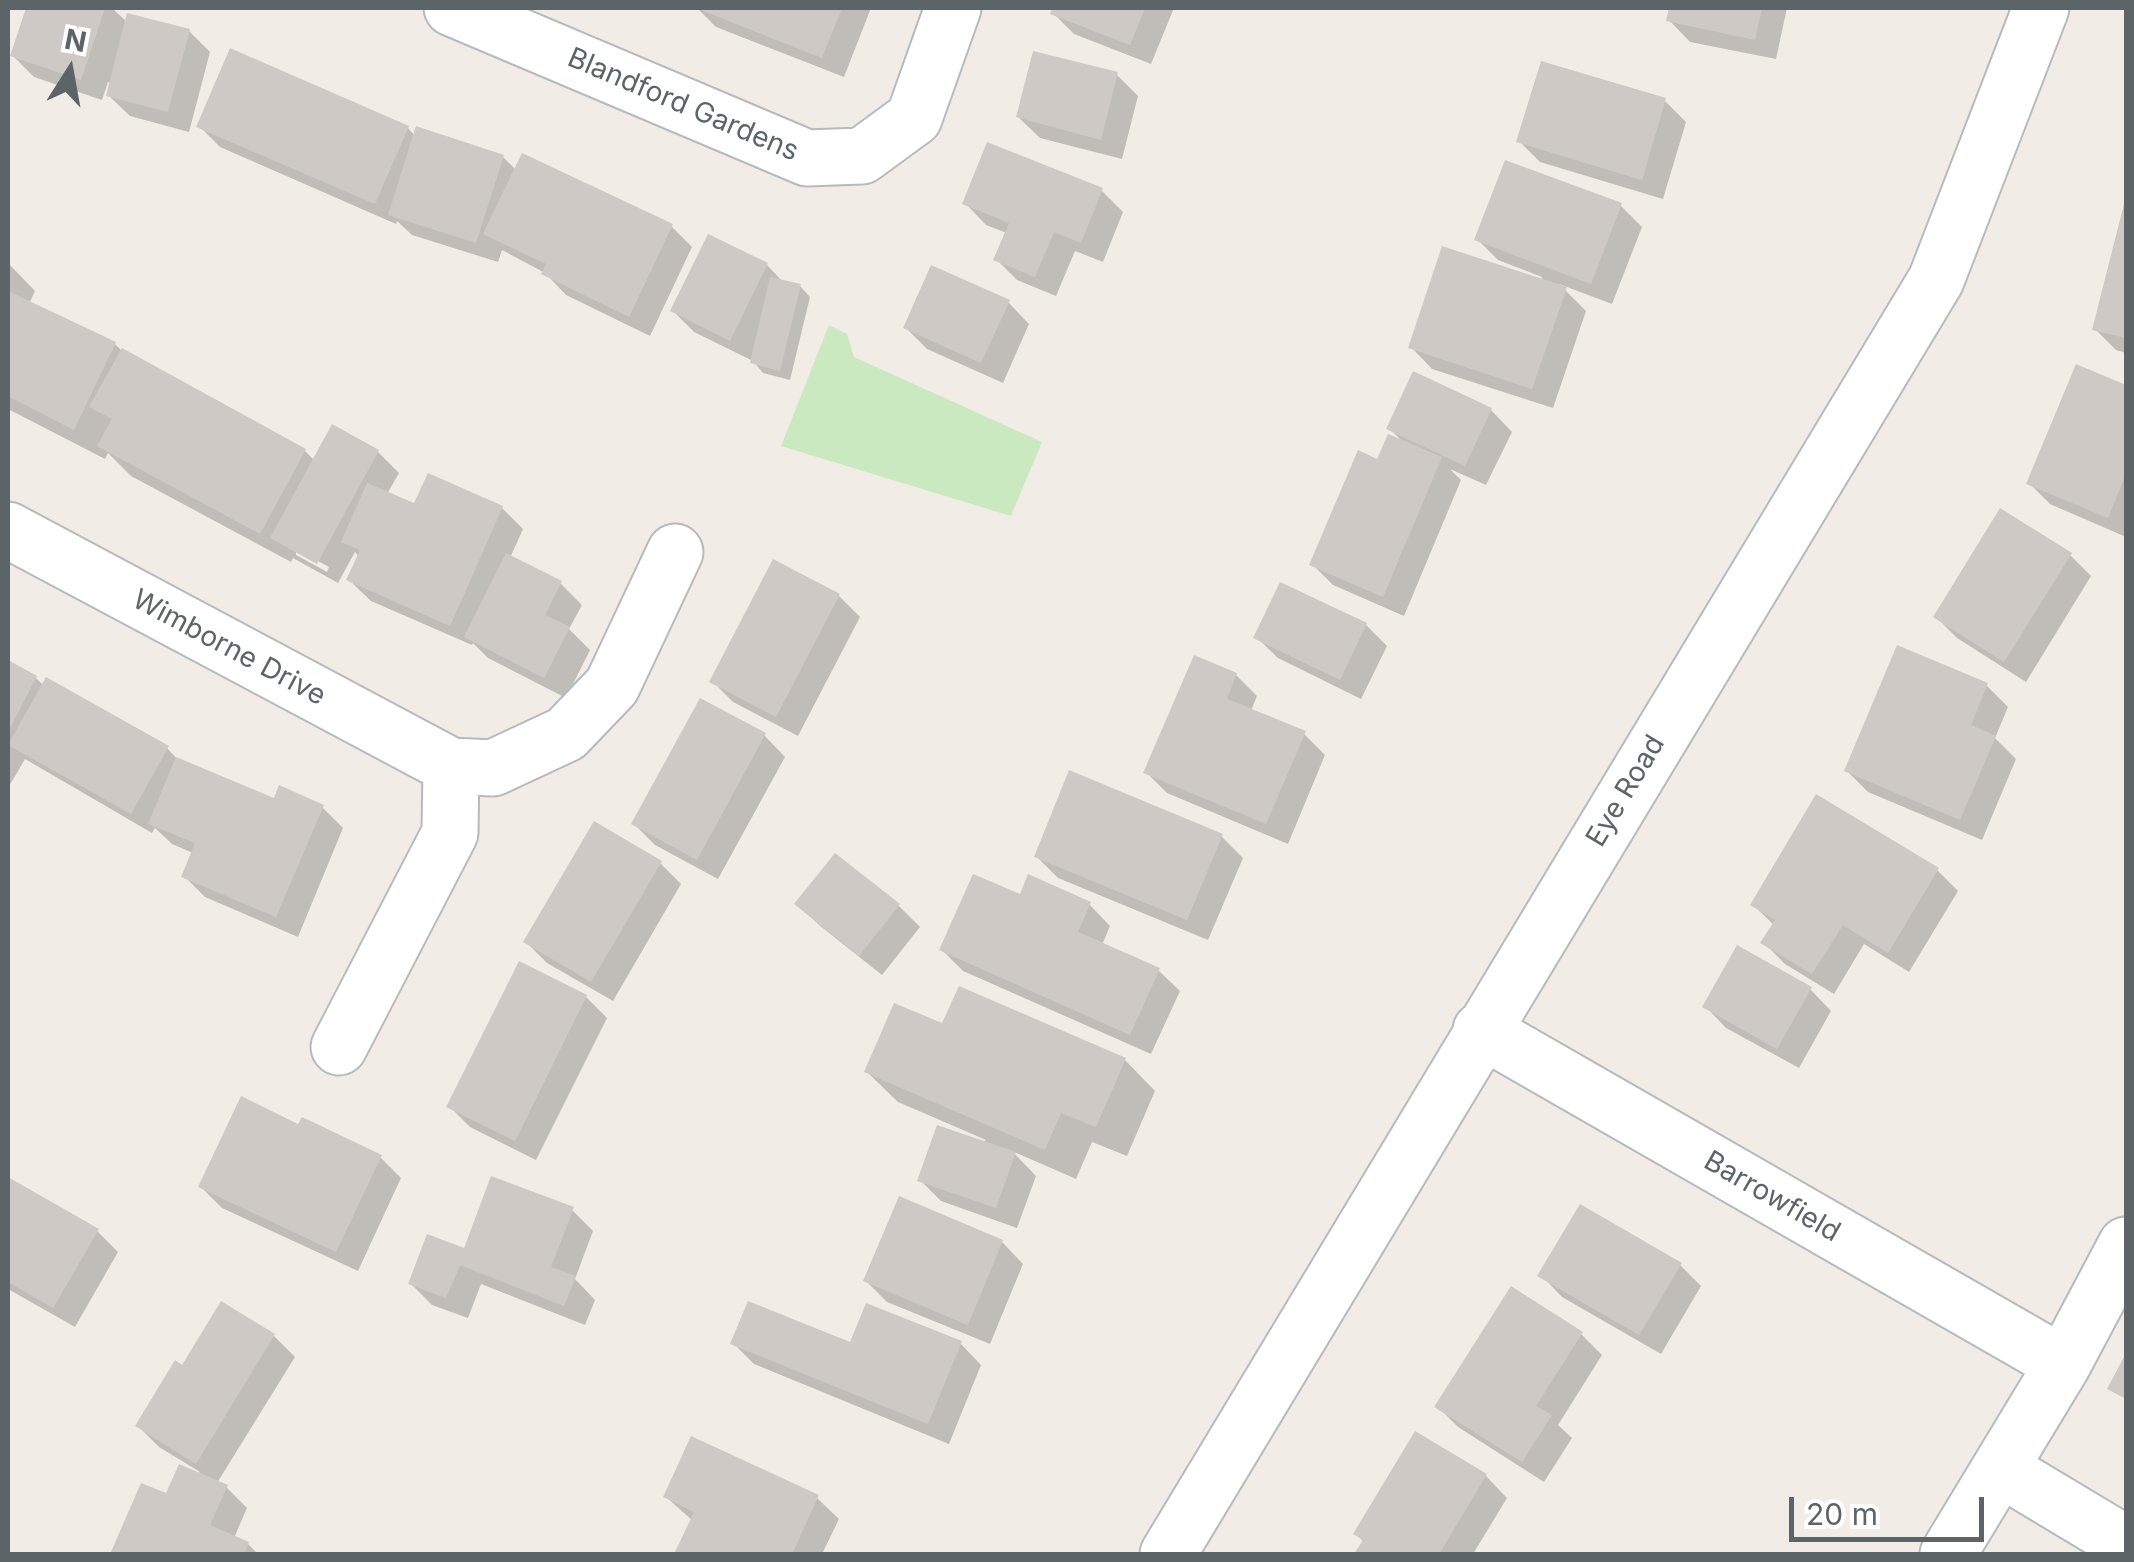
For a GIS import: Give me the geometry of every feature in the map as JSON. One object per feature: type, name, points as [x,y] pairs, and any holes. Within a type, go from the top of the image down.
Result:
[{"type":"street","name":"Blandford Gardens","points":[[452,8],[807,158],[862,156],[914,118],[953,8]]},
{"type":"street","name":"Eye Road","points":[[1168,1554],[1936,280],[2040,8]]},
{"type":"street","name":"Wimborne Drive","points":[[8,530],[451,766],[493,768],[566,734],[612,686],[676,552]]},
{"type":"street","points":[[339,1047],[450,833],[451,766]]},
{"type":"street","name":"Barrowfield","points":[[1481,1030],[2063,1364]]},
{"type":"street","points":[[1948,1554],[2063,1364],[2126,1245]]},
{"type":"street","points":[[2000,1470],[2126,1544]]},
{"type":"green space","points":[[829,325],[847,334],[854,357],[1042,442],[1011,516],[781,446]]},
{"type":"building","points":[[26,8],[105,8],[81,80],[10,56]]},
{"type":"building","points":[[696,8],[842,8],[822,58]]},
{"type":"building","points":[[1052,8],[1145,8],[1130,45],[1050,14]]},
{"type":"building","points":[[1669,8],[1762,8],[1755,40],[1666,21]]},
{"type":"building","points":[[127,13],[190,29],[168,112],[106,96]]},
{"type":"building","points":[[230,48],[409,126],[375,204],[196,127]]},
{"type":"building","points":[[1033,51],[1118,72],[1101,140],[1016,117]]},
{"type":"building","points":[[1541,61],[1666,98],[1642,180],[1516,142]]},
{"type":"building","points":[[416,126],[504,155],[476,243],[388,215]]},
{"type":"building","points":[[987,142],[1103,188],[1081,243],[1054,232],[1035,277],[993,260],[1009,223],[962,204]]},
{"type":"building","points":[[522,153],[673,224],[629,317],[541,274],[546,264],[483,234]]},
{"type":"building","points":[[1505,160],[1622,203],[1591,284],[1474,240]]},
{"type":"building","points":[[2126,200],[2126,338],[2092,330]]},
{"type":"building","points":[[708,234],[768,263],[730,341],[670,311]]},
{"type":"building","points":[[1442,246],[1567,287],[1532,389],[1408,348]]},
{"type":"building","points":[[931,265],[1010,300],[981,363],[903,328]]},
{"type":"building","points":[[770,277],[801,284],[780,371],[750,363]]},
{"type":"building","points":[[8,291],[116,342],[74,430],[8,396]]},
{"type":"building","points":[[122,348],[306,449],[260,534],[97,446],[112,419],[89,407]]},
{"type":"building","points":[[2076,364],[2126,385],[2126,473],[2108,518],[2026,484]]},
{"type":"building","points":[[1413,371],[1492,408],[1465,466],[1386,429]]},
{"type":"building","points":[[332,424],[379,450],[317,564],[270,538]]},
{"type":"building","points":[[1388,434],[1442,457],[1383,597],[1309,565],[1358,450],[1377,459]]},
{"type":"building","points":[[428,473],[503,506],[450,626],[346,580],[360,550],[341,542],[367,483],[414,503]]},
{"type":"building","points":[[2000,508],[2072,553],[2004,662],[1933,617]]},
{"type":"building","points":[[506,553],[562,581],[545,615],[570,627],[544,678],[464,637]]},
{"type":"building","points":[[773,559],[840,594],[776,717],[709,682]]},
{"type":"building","points":[[1280,582],[1367,623],[1340,680],[1253,638]]},
{"type":"building","points":[[1897,645],[1988,683],[1971,725],[1996,736],[1960,820],[1844,771]]},
{"type":"building","points":[[1194,655],[1237,673],[1227,699],[1306,731],[1266,824],[1143,773]]},
{"type":"building","points":[[8,660],[37,676],[8,732]]},
{"type":"building","points":[[46,677],[169,746],[131,814],[8,745]]},
{"type":"building","points":[[700,698],[766,733],[697,860],[631,824]]},
{"type":"building","points":[[176,757],[274,798],[279,785],[324,805],[276,917],[181,877],[195,843],[148,824]]},
{"type":"building","points":[[1069,770],[1223,834],[1187,920],[1034,857]]},
{"type":"building","points":[[1816,794],[1939,868],[1888,953],[1843,925],[1812,974],[1760,943],[1775,920],[1750,905]]},
{"type":"building","points":[[594,821],[662,861],[591,982],[523,942]]},
{"type":"building","points":[[835,853],[900,904],[859,956],[794,904]]},
{"type":"building","points":[[973,874],[1020,894],[1028,874],[1091,902],[1078,932],[1160,968],[1130,1035],[939,950]]},
{"type":"building","points":[[1737,945],[1812,987],[1777,1049],[1702,1007]]},
{"type":"building","points":[[519,961],[587,995],[515,1141],[446,1107]]},
{"type":"building","points":[[959,986],[1126,1058],[1096,1127],[1061,1113],[1045,1150],[864,1072],[894,1003],[942,1023]]},
{"type":"building","points":[[241,1096],[298,1124],[302,1117],[382,1155],[336,1252],[198,1187]]},
{"type":"building","points":[[937,1125],[1016,1152],[996,1208],[917,1181]]},
{"type":"building","points":[[491,1176],[574,1207],[551,1267],[576,1276],[564,1306],[460,1265],[446,1298],[408,1284],[427,1234],[464,1248]]},
{"type":"building","points":[[8,1177],[99,1229],[53,1308],[8,1282]]},
{"type":"building","points":[[899,1196],[1003,1240],[968,1325],[863,1281]]},
{"type":"building","points":[[1580,1204],[1682,1263],[1639,1335],[1537,1276]]},
{"type":"building","points":[[1511,1286],[1583,1332],[1536,1406],[1552,1415],[1522,1462],[1434,1407]]},
{"type":"building","points":[[221,1301],[275,1334],[196,1464],[135,1426],[175,1360],[182,1365]]},
{"type":"building","points":[[748,1301],[850,1342],[866,1303],[962,1341],[928,1424],[730,1344]]},
{"type":"building","points":[[2126,1353],[2126,1399],[2107,1389]]},
{"type":"building","points":[[1415,1431],[1487,1474],[1439,1554],[1354,1554],[1363,1540],[1353,1534]]},
{"type":"building","points":[[691,1436],[819,1495],[792,1554],[674,1554],[694,1512],[663,1497]]},
{"type":"building","points":[[179,1464],[228,1485],[210,1525],[249,1542],[244,1554],[110,1554],[141,1483],[166,1493]]}]
